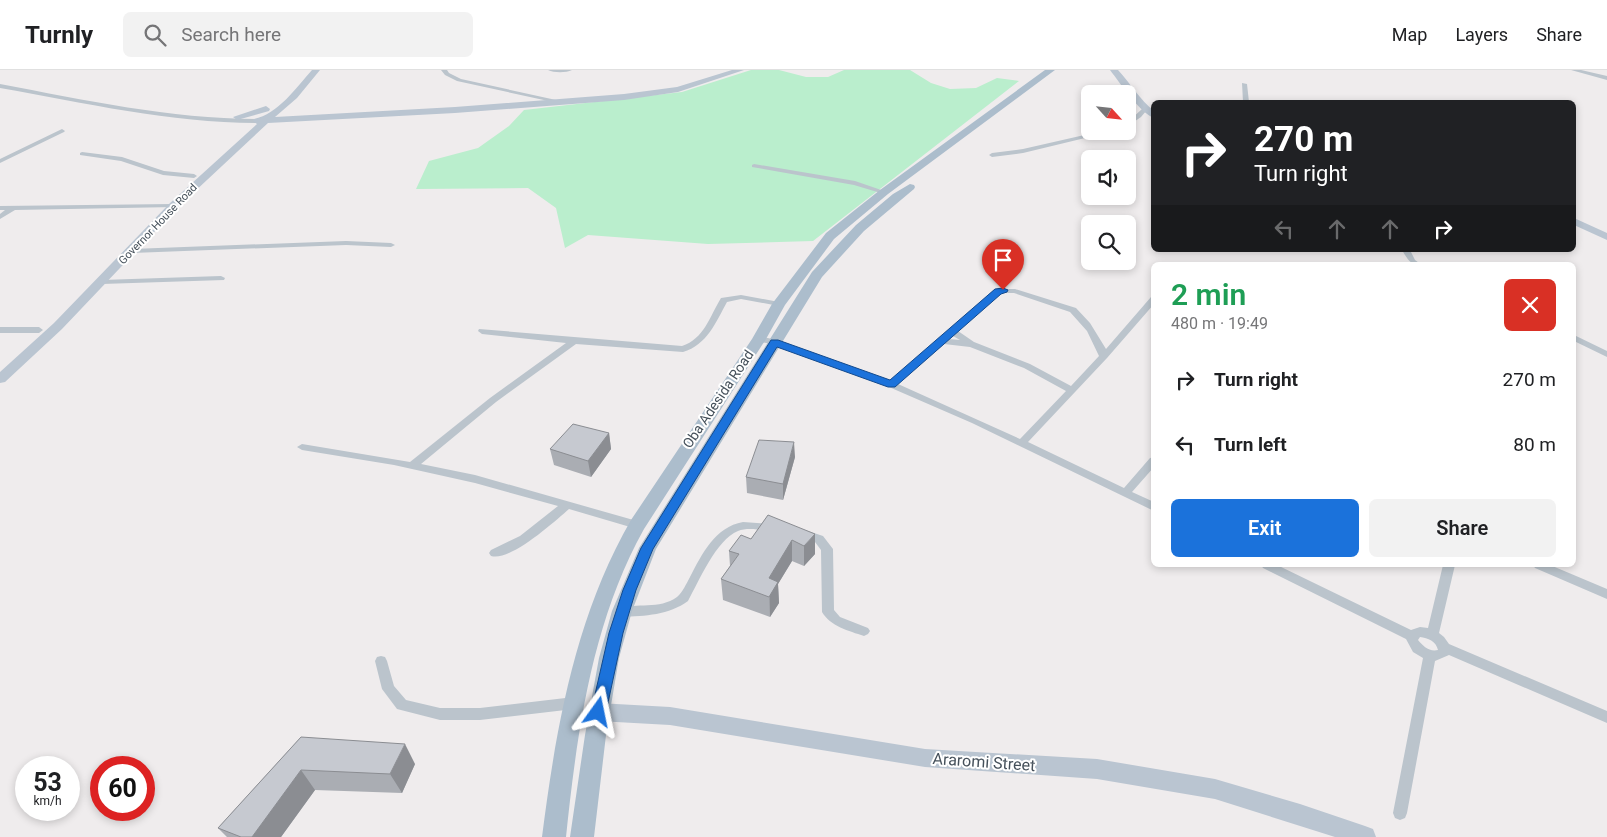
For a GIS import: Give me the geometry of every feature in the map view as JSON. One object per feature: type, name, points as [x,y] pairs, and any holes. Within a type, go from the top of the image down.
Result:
[{"type":"main road","name":"Oba Adesida Road","points":[[554,837],[562,770],[574,703],[593,627],[623,550],[636,524],[759,339],[779,304],[830,236],[884,192],[1051,70]]},
{"type":"main road","name":"Oba Adesida Road","points":[[582,837],[598,712],[622,612],[648,548],[774,342],[817,275],[839,247],[866,221],[1065,70]]},
{"type":"street","name":"Governor House Road","points":[[0,365],[40,330],[168,206],[249,136],[310,70]]},
{"type":"street","name":"Governor House Road","points":[[0,379],[58,326],[132,251],[194,176],[306,84],[316,70]]},
{"type":"street","points":[[444,70],[447,74],[459,80],[553,100]]},
{"type":"street","points":[[551,70],[569,70]]},
{"type":"street","points":[[237,117],[270,114],[292,117],[553,100],[657,89],[689,83],[728,70]]},
{"type":"street","points":[[205,117],[270,114],[292,117],[624,97],[678,89],[740,70]]},
{"type":"street","points":[[1114,70],[1133,92],[1144,110],[1151,114]]},
{"type":"street","points":[[1574,70],[1607,78]]},
{"type":"street","points":[[1244,84],[1246,100]]},
{"type":"street","points":[[0,86],[122,108],[226,121],[270,114]]},
{"type":"street","points":[[1136,118],[1144,110]]},
{"type":"street","points":[[249,136],[292,117]]},
{"type":"street","points":[[0,161],[62,131]]},
{"type":"street","points":[[992,155],[1023,151],[1081,138]]},
{"type":"street","points":[[82,154],[122,159],[164,173],[194,176]]},
{"type":"street","points":[[754,166],[855,183],[884,192]]},
{"type":"street","points":[[0,208],[168,206]]},
{"type":"street","points":[[0,217],[13,208]]},
{"type":"street","points":[[1576,222],[1607,237]]},
{"type":"street","points":[[132,251],[338,243],[391,245]]},
{"type":"street","points":[[102,282],[221,278]]},
{"type":"street","points":[[892,385],[998,291],[1008,290],[1073,310],[1079,315],[1099,343],[1104,356]]},
{"type":"street","points":[[482,331],[574,341],[682,349],[693,347],[701,340],[724,300],[742,297],[779,304]]},
{"type":"street","points":[[1021,444],[1151,303]]},
{"type":"street","points":[[0,330],[40,330]]},
{"type":"street","points":[[952,330],[971,344],[1027,366],[1071,390]]},
{"type":"street","points":[[759,339],[774,342],[892,385],[1126,493],[1151,506]]},
{"type":"street","points":[[1576,339],[1607,354]]},
{"type":"street","points":[[413,465],[493,400],[574,341]]},
{"type":"street","points":[[941,341],[971,344]]},
{"type":"street","points":[[302,447],[413,465],[475,479],[636,524]]},
{"type":"street","points":[[1126,493],[1151,464]]},
{"type":"street","points":[[495,553],[509,549],[527,538],[567,505]]},
{"type":"street","points":[[622,612],[656,610],[677,604],[684,598],[720,539],[733,528],[759,526],[806,534],[818,539],[827,549],[826,604],[828,612],[836,620],[864,631]]},
{"type":"street","points":[[1271,567],[1412,636],[1414,644],[1423,653],[1430,656],[1441,655],[1445,648]]},
{"type":"street","points":[[1432,635],[1449,567]]},
{"type":"street","points":[[1544,567],[1607,594]]},
{"type":"street","points":[[1412,636],[1420,632],[1432,635],[1445,648],[1607,717]]},
{"type":"street","points":[[1400,813],[1430,656]]},
{"type":"street","points":[[381,661],[388,690],[402,705],[440,714],[480,714],[574,703]]},
{"type":"street","name":"Araromi Street","points":[[598,712],[670,716],[925,758],[1097,769],[1215,789],[1300,814],[1365,837]]},
{"type":"green space","points":[[751,70],[779,70],[806,77],[828,77],[844,70],[910,70],[931,83],[950,89],[976,88],[997,78],[1019,81],[813,241],[708,244],[588,235],[565,248],[556,208],[528,188],[416,189],[429,161],[478,148],[509,126],[524,110],[682,92]]},
{"type":"building","points":[[573,424],[609,433],[588,461],[550,449]]},
{"type":"building","points":[[759,440],[794,442],[783,484],[746,477]]},
{"type":"building","points":[[768,515],[815,534],[804,546],[792,540],[769,578],[778,582],[769,597],[721,579],[739,554],[729,551],[741,535],[751,539]]},
{"type":"building","points":[[301,737],[405,744],[390,774],[301,770],[252,837],[241,837],[218,828]]},
{"type":"route","points":[[598,712],[616,633],[629,590],[648,548],[774,342],[892,385],[952,330],[998,291],[1003,290]]}]
